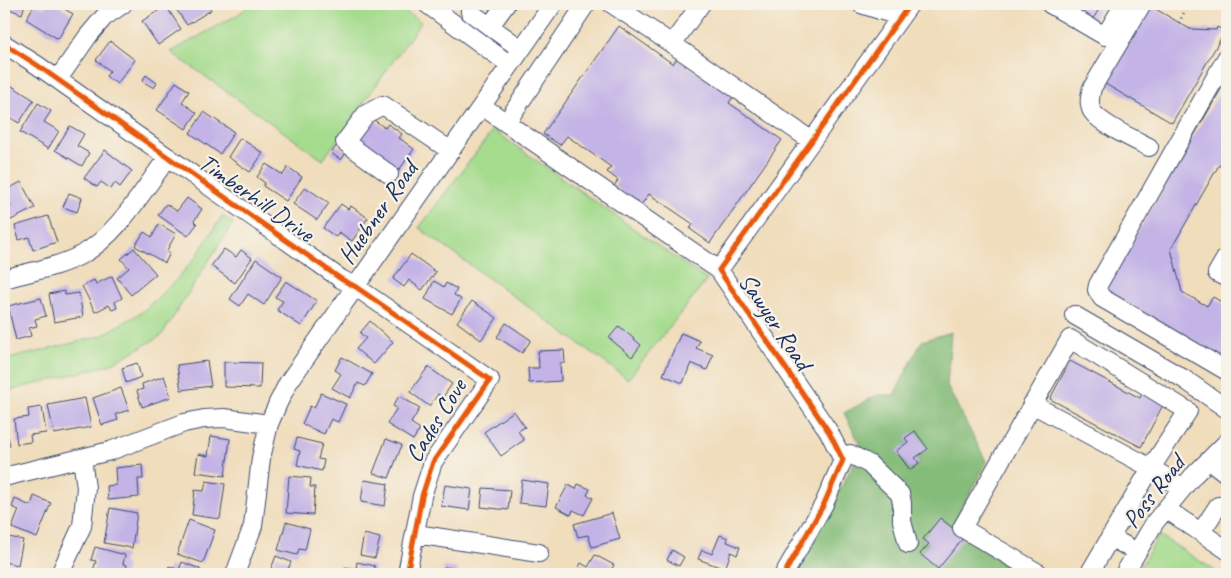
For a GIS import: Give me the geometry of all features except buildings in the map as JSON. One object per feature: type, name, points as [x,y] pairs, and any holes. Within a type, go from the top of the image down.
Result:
[{"type":"street","points":[[58,79],[88,36],[104,17],[123,4]]},
{"type":"street","points":[[427,4],[510,65]]},
{"type":"street","points":[[470,4],[470,12],[521,49]]},
{"type":"street","points":[[490,26],[506,4]]},
{"type":"street","name":"Huebner Road","points":[[235,574],[253,526],[261,458],[270,424],[288,383],[553,4]]},
{"type":"street","points":[[506,122],[586,4]]},
{"type":"street","points":[[612,4],[812,141]]},
{"type":"street","points":[[672,44],[700,4]]},
{"type":"street","points":[[862,4],[905,10]]},
{"type":"street","points":[[1050,4],[1105,36],[1124,4]]},
{"type":"street","points":[[1142,4],[1092,88],[1089,100],[1092,112],[1106,124],[1149,147]]},
{"type":"street","name":"Sawyer Road","points":[[841,456],[829,432],[719,270],[905,10]]},
{"type":"street","name":"Timberhill Drive","points":[[4,44],[58,79],[333,274],[356,287],[490,380]]},
{"type":"street","points":[[1227,57],[1223,75],[1098,285],[1097,290],[1102,298],[1227,371]]},
{"type":"street","points":[[389,174],[345,142],[366,114],[383,105],[451,151]]},
{"type":"street","points":[[482,106],[719,270]]},
{"type":"street","points":[[4,278],[65,262],[100,242],[116,227],[168,157]]},
{"type":"street","points":[[1227,256],[1217,273],[1227,278]]},
{"type":"street","points":[[1074,315],[1184,379],[1227,409]]},
{"type":"street","points":[[1040,574],[962,528],[1070,339],[1188,411],[1151,468],[1089,574]]},
{"type":"street","name":"Cades Cove","points":[[407,574],[422,496],[433,462],[490,380]]},
{"type":"street","points":[[1032,404],[1151,468],[1183,488]]},
{"type":"street","points":[[4,477],[127,446],[184,423],[204,419],[224,418],[270,424]]},
{"type":"street","name":"Poss Road","points":[[1124,574],[1155,522],[1183,488],[1227,442]]},
{"type":"street","points":[[784,574],[824,504],[843,460],[841,456],[850,454],[869,464],[900,494],[902,521],[908,544]]},
{"type":"street","points":[[60,574],[82,526],[86,488],[82,458]]},
{"type":"street","points":[[1209,460],[1227,474]]},
{"type":"street","points":[[1201,532],[1218,506]]},
{"type":"street","points":[[1166,509],[1227,550]]},
{"type":"street","points":[[416,534],[539,552]]},
{"type":"street","points":[[1110,537],[1137,552]]},
{"type":"path","points":[[1179,23],[1188,4]]},
{"type":"green space","points":[[252,4],[395,4],[421,22],[323,160],[171,52],[237,15]]},
{"type":"green space","points":[[493,130],[707,280],[628,379],[419,228]]},
{"type":"green space","points":[[222,216],[233,223],[161,336],[109,365],[4,392],[4,360],[101,336],[142,312],[175,281],[196,257]]},
{"type":"green space","points":[[951,332],[947,386],[987,463],[953,524],[1007,563],[1001,574],[795,574],[862,448],[844,413],[877,395],[894,395],[922,341]],"holes":[[[908,442],[919,463],[910,470],[896,451]],[[964,537],[921,554],[929,544],[923,539]]]},
{"type":"green space","points":[[1159,535],[1220,574],[1136,574]]},
{"type":"cycle path","points":[[784,574],[824,504],[843,460],[829,432],[719,270],[910,4]]},
{"type":"cycle path","points":[[4,44],[37,65],[341,279],[356,287],[490,380],[433,462],[422,496],[407,574]]}]
